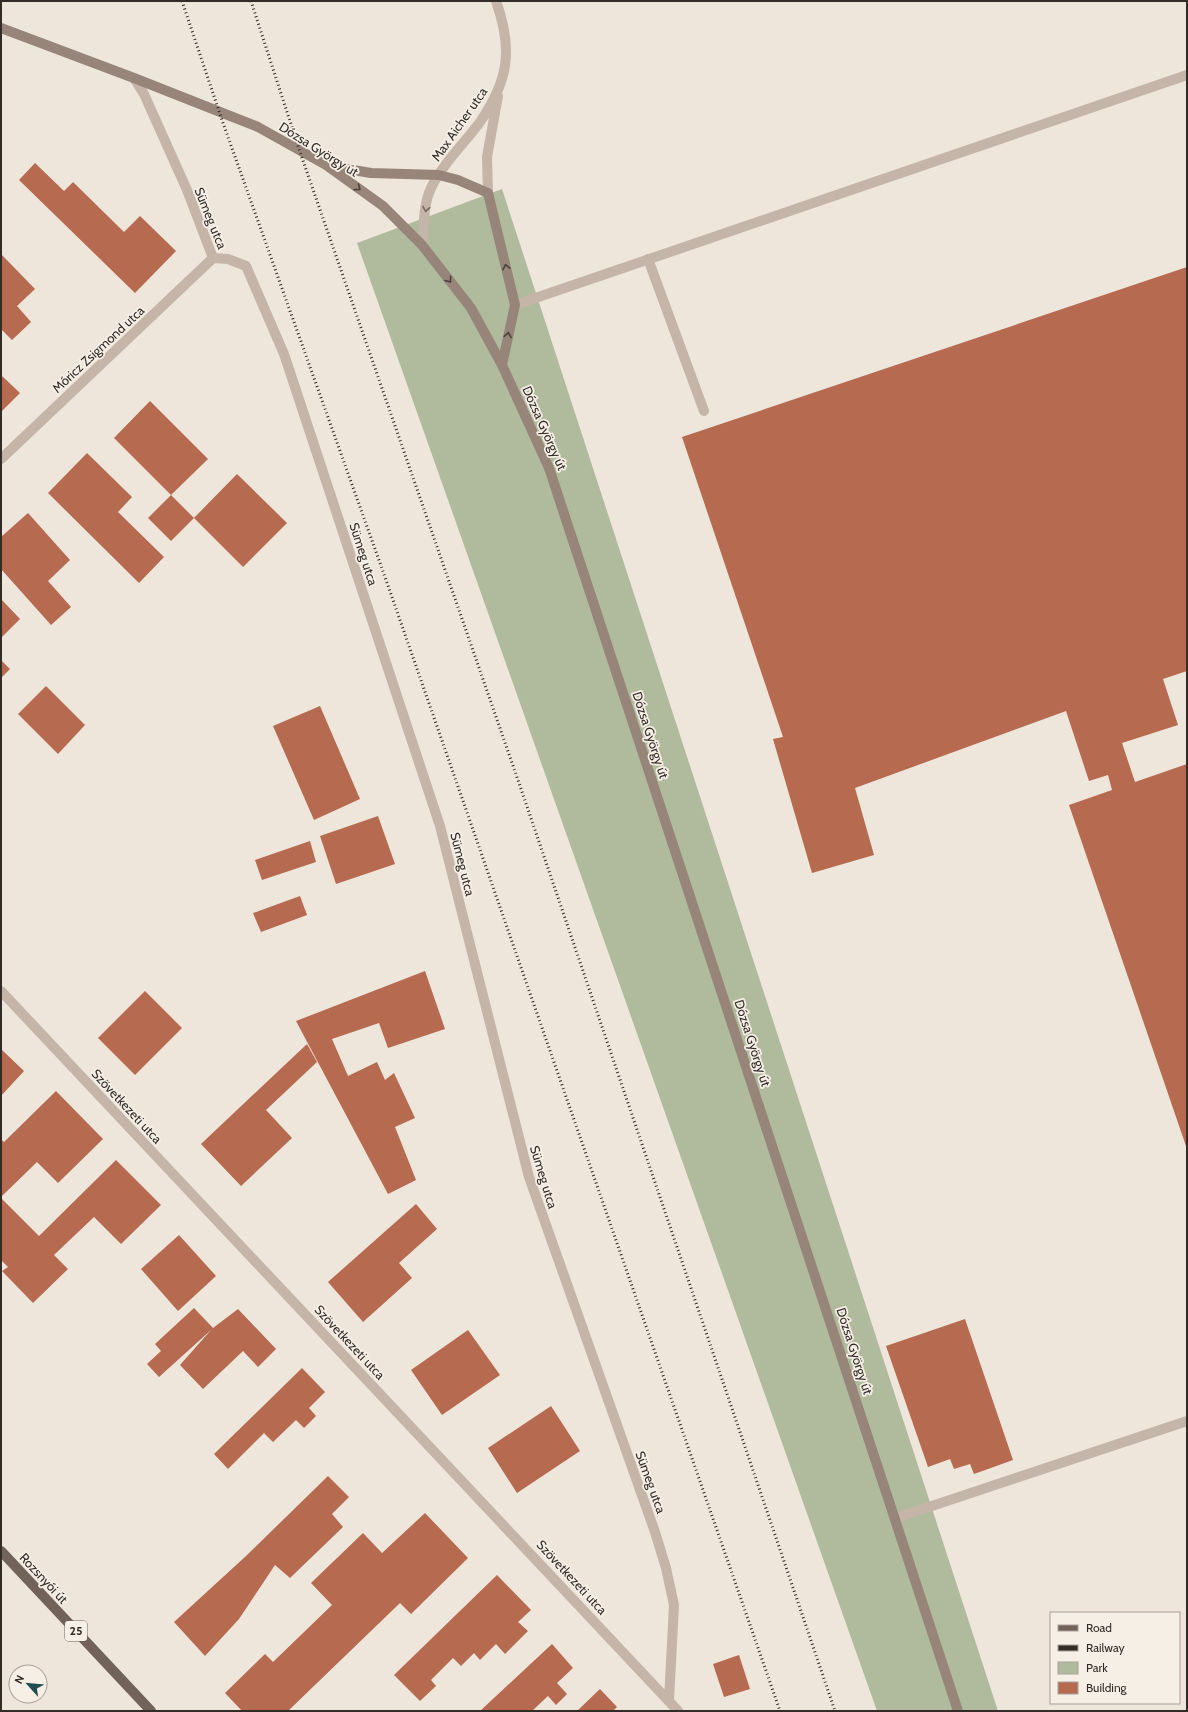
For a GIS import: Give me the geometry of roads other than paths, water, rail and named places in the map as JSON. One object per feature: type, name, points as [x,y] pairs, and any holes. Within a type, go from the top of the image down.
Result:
[{"type":"main road","name":"Dózsa György út","points":[[1,28],[258,127],[326,166],[383,206],[422,245],[470,308],[502,365],[549,468],[896,1518],[958,1711]]},
{"type":"main road","name":"Max Aicher utca","points":[[326,166],[371,173],[439,175]]},
{"type":"main road","points":[[439,175],[458,180],[488,193],[514,305],[502,365]]},
{"type":"main road","name":"Rozsnyói út","points":[[1,1551],[151,1711]]},
{"type":"street","name":"Max Aicher utca","points":[[439,175],[480,122],[500,89],[507,54],[505,26],[496,1]]},
{"type":"street","points":[[514,305],[1187,75]]},
{"type":"street","name":"Sümeg utca","points":[[134,78],[144,94],[184,183],[213,258],[228,259],[246,266],[284,354],[440,826],[529,1177],[650,1517],[666,1568],[674,1605],[669,1700]]},
{"type":"street","points":[[488,193],[486,157],[500,89]]},
{"type":"street","points":[[422,245],[425,208],[431,189],[439,175]]},
{"type":"street","name":"Móricz Zsigmond utca","points":[[1,459],[213,258]]},
{"type":"street","points":[[648,259],[704,411]]},
{"type":"street","name":"Szövetkezeti utca","points":[[1,991],[678,1711]]},
{"type":"street","points":[[896,1518],[1187,1421]]},
{"type":"railway","points":[[182,1],[223,123],[385,577],[780,1711]]},
{"type":"railway","points":[[251,1],[300,152],[519,783],[835,1711]]}]
